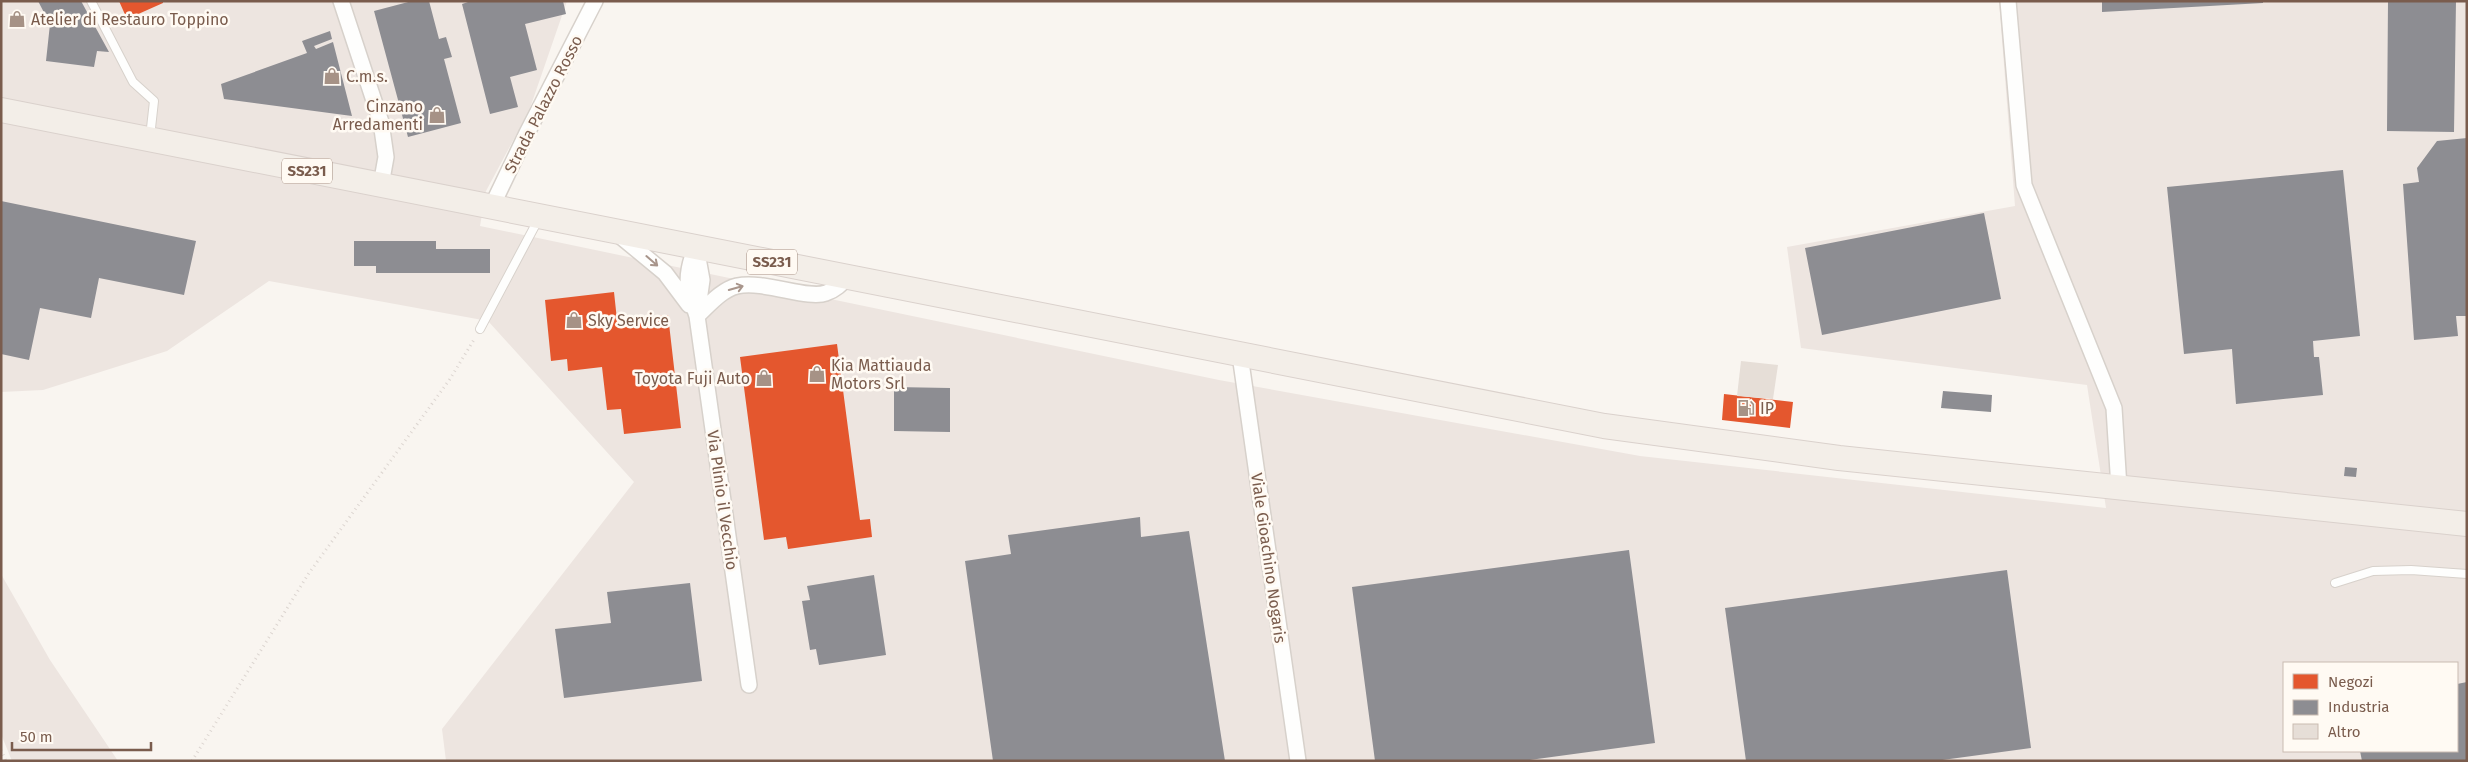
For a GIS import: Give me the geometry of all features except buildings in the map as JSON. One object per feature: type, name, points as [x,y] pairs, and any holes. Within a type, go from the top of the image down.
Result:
[{"type":"main road","name":"SS231","points":[[1,110],[848,277]]},
{"type":"main road","points":[[848,277],[1604,426],[1840,458],[2467,524]]},
{"type":"street","points":[[342,1],[381,122],[386,157],[381,185]]},
{"type":"street","name":"Strada Palazzo Rosso","points":[[492,206],[596,1]]},
{"type":"street","points":[[2008,1],[2024,185],[2114,408],[2119,488]]},
{"type":"street","name":"Via Plinio il Vecchio","points":[[613,231],[665,273],[697,316]]},
{"type":"street","name":"Via Plinio il Vecchio","points":[[696,247],[688,268],[687,282],[697,316],[749,685]]},
{"type":"street","points":[[697,316],[714,300],[736,286],[777,287],[819,295],[832,291],[848,277]]},
{"type":"street","name":"Viale Gioachino Nogaris","points":[[1240,355],[1298,761]]},
{"type":"lane","points":[[90,1],[132,82],[154,101],[150,140]]},
{"type":"lane","points":[[480,329],[540,215]]},
{"type":"lane","points":[[2335,583],[2373,572],[2411,570],[2467,574]]},
{"type":"path","points":[[192,761],[309,573],[450,379],[480,329]]},
{"type":"path","points":[[1,750],[6,761]]},
{"type":"shaded area","points":[[1,1],[567,1],[529,111],[486,191],[480,226],[1219,380],[1640,456],[2106,508],[2087,385],[1801,348],[1787,247],[2015,206],[1999,1],[2467,1],[2467,761],[446,761],[442,729],[634,482],[488,321],[269,281],[167,351],[43,390],[1,392]]},
{"type":"shaded area","points":[[1,574],[50,660],[118,761],[12,761],[1,734]]},
{"type":"place","name":"Atelier di Restauro Toppino","points":[[17,19]]},
{"type":"place","name":"C.m.s.","points":[[332,76]]},
{"type":"place","name":"Cinzano Arredamenti","points":[[437,115]]},
{"type":"place","name":"Sky Service","points":[[574,320]]},
{"type":"place","name":"Kia Mattiauda Motors Srl","points":[[817,374]]},
{"type":"place","name":"Toyota Fuji Auto","points":[[764,378]]},
{"type":"place","name":"IP","points":[[1746,408]]}]
